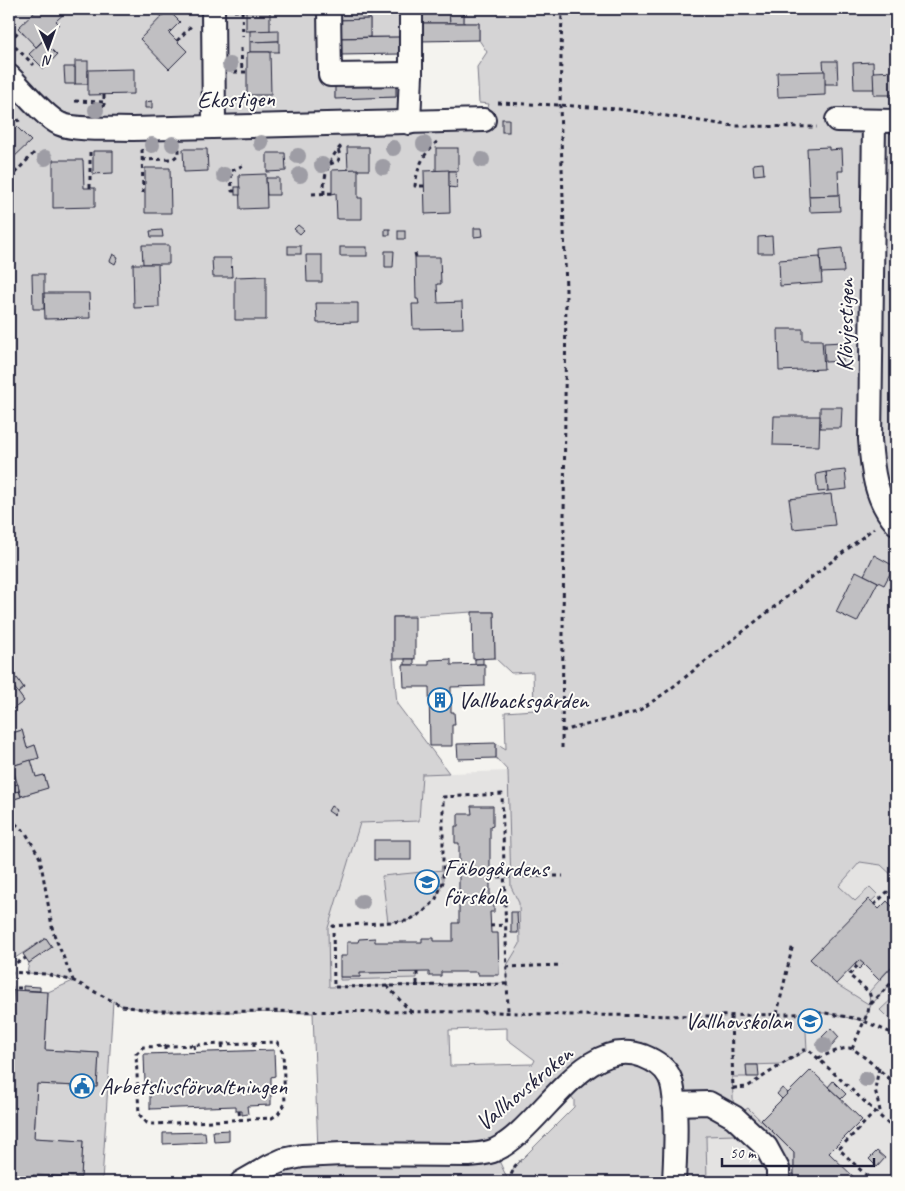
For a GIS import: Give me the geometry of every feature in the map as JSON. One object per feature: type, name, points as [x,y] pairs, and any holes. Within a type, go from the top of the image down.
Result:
[{"type":"street","points":[[213,9],[214,126]]},
{"type":"street","points":[[329,9],[330,74],[411,74]]},
{"type":"street","points":[[409,123],[411,74],[410,9]]},
{"type":"street","name":"Ekostigen","points":[[9,76],[59,124],[89,128],[484,120]]},
{"type":"street","points":[[837,120],[896,121]]},
{"type":"street","name":"Klövjestigen","points":[[874,120],[870,438],[875,482],[881,500],[895,522]]},
{"type":"street","name":"Vallhovskroken","points":[[242,1182],[270,1166],[284,1160],[302,1156],[342,1154],[469,1155],[486,1153],[508,1142],[584,1069],[604,1057],[616,1054],[637,1054],[657,1063],[670,1077],[674,1104],[674,1182]]},
{"type":"street","points":[[674,1104],[709,1103],[734,1117],[766,1147],[778,1169],[778,1182]]},
{"type":"path","points":[[562,9],[560,105],[566,291],[562,748]]},
{"type":"path","points":[[242,10],[243,37]]},
{"type":"path","points":[[178,41],[194,23]]},
{"type":"path","points":[[20,30],[9,41],[34,66]]},
{"type":"path","points":[[241,48],[242,72],[247,72]]},
{"type":"path","points":[[75,102],[104,102],[104,95]]},
{"type":"path","points":[[484,120],[489,103],[618,109],[734,126],[835,128],[837,120]]},
{"type":"path","points":[[142,128],[143,193],[145,193]]},
{"type":"path","points":[[424,186],[414,186],[418,167],[439,140]]},
{"type":"path","points":[[142,160],[173,159],[179,154],[180,143]]},
{"type":"path","points":[[324,194],[323,180],[329,164],[338,149],[344,144]]},
{"type":"path","points":[[90,188],[90,152],[95,145]]},
{"type":"path","points":[[9,179],[35,152]]},
{"type":"path","points":[[235,191],[232,191],[231,170],[246,164]]},
{"type":"path","points":[[312,194],[336,193]]},
{"type":"path","points":[[562,731],[637,712],[676,684],[877,526],[895,522]]},
{"type":"path","points":[[507,984],[334,987],[333,926],[407,921],[422,913],[435,901],[443,882],[443,797],[502,794],[508,1012]]},
{"type":"path","points":[[9,818],[26,833],[40,858],[53,932],[74,981]]},
{"type":"path","points":[[490,877],[563,876]]},
{"type":"path","points":[[874,905],[887,892],[896,901]]},
{"type":"path","points":[[490,926],[505,925]]},
{"type":"path","points":[[777,1014],[793,944]]},
{"type":"path","points":[[9,966],[26,958]]},
{"type":"path","points":[[506,966],[562,965]]},
{"type":"path","points":[[857,966],[848,975],[869,992],[871,1005]]},
{"type":"path","points":[[9,972],[46,974],[74,981],[122,1006],[156,1011],[508,1012],[731,1016],[825,1013],[864,1021],[896,1035]]},
{"type":"path","points":[[417,972],[417,985]]},
{"type":"path","points":[[852,1049],[871,1005],[896,978]]},
{"type":"path","points":[[387,986],[411,1012]]},
{"type":"path","points":[[9,988],[23,988]]},
{"type":"path","points":[[731,1016],[734,1117]]},
{"type":"path","points":[[277,1042],[283,1053],[285,1104],[278,1114],[272,1118],[153,1124],[147,1123],[142,1118],[139,1114],[136,1054],[144,1047],[222,1044],[277,1042]]},
{"type":"path","points":[[254,1043],[254,1050]]},
{"type":"path","points":[[222,1044],[223,1052]]},
{"type":"path","points":[[194,1045],[195,1052]]},
{"type":"path","points":[[165,1046],[166,1053]]},
{"type":"path","points":[[818,1058],[846,1049],[852,1049],[878,1068],[896,1085]]},
{"type":"path","points":[[733,1088],[747,1088],[804,1050],[809,1050],[896,1131]]},
{"type":"path","points":[[878,1068],[875,1089],[881,1116]]},
{"type":"path","points":[[239,1111],[240,1120]]},
{"type":"path","points":[[873,1182],[839,1149],[876,1111]]},
{"type":"path","points":[[892,1182],[896,1178]]},
{"type":"shaded area","points":[[9,9],[338,9],[335,98],[396,97],[397,75],[409,122],[484,120],[489,104],[479,103],[477,67],[487,52],[479,40],[479,23],[464,23],[464,9],[896,9],[896,879],[881,865],[860,862],[839,886],[855,901],[870,887],[878,895],[811,959],[836,984],[870,1005],[869,992],[896,962],[896,978],[871,1005],[864,1021],[825,1013],[805,1013],[807,1050],[783,1064],[747,1065],[747,1077],[732,1077],[734,1117],[748,1108],[794,1153],[794,1174],[787,1175],[734,1118],[734,1135],[706,1136],[707,1182],[547,1182],[548,1180],[542,1177],[539,1182],[234,1182],[318,1151],[313,1013],[156,1011],[122,1006],[113,1001],[102,1182],[33,1182],[33,1175],[81,1177],[83,1141],[34,1138],[37,1084],[97,1087],[99,1053],[45,1050],[48,992],[73,981],[46,974],[27,973],[29,963],[52,947],[46,938],[9,962],[9,801],[48,787],[44,775],[36,777],[31,760],[39,758],[35,745],[27,748],[22,730],[9,734],[9,712],[24,701],[18,693],[24,688],[17,678],[11,683],[9,681],[9,672],[12,670],[9,666]],"holes":[[[494,612],[495,658],[511,673],[533,672],[534,710],[505,712],[506,749],[496,743],[496,758],[508,771],[511,887],[519,903],[520,944],[506,967],[507,983],[329,987],[328,928],[360,823],[419,821],[422,774],[449,773],[397,704],[393,659],[393,617]],[[507,1028],[507,1039],[535,1060],[533,1064],[450,1066],[449,1030]],[[565,1087],[574,1100],[574,1107],[515,1166],[508,1180],[494,1150]]]},
{"type":"shaded area","points":[[370,9],[417,9],[400,37],[370,37]]},
{"type":"shaded area","points":[[12,768],[18,784],[9,794],[9,769]]},
{"type":"shaded area","name":"Fäbogårdens förskola","points":[[508,771],[511,887],[519,903],[520,944],[507,967],[507,984],[329,987],[328,928],[360,823],[419,821],[422,774]]},
{"type":"shaded area","name":"Vallhovskolan","points":[[860,862],[881,865],[896,879],[896,995],[880,1010],[896,1026],[896,1182],[707,1182],[706,1136],[709,1103],[839,885]]},
{"type":"shaded area","points":[[443,870],[443,882],[435,901],[422,913],[407,921],[388,922],[382,876]]},
{"type":"shaded area","points":[[417,972],[417,978],[340,980],[340,977],[360,977],[360,973]]},
{"type":"shaded area","points":[[896,995],[896,1026],[880,1010]]},
{"type":"building","points":[[38,9],[69,9],[56,21],[59,24],[36,47],[18,28]]},
{"type":"building","points":[[153,9],[174,9],[170,12],[168,10],[162,17]]},
{"type":"building","points":[[246,9],[270,9],[270,31],[246,31]]},
{"type":"building","points":[[338,9],[370,9],[370,19],[338,20]]},
{"type":"building","points":[[417,9],[449,9],[450,23],[417,23]]},
{"type":"building","points":[[449,9],[464,9],[464,23],[450,23]]},
{"type":"building","points":[[772,9],[816,9],[816,13],[772,12]]},
{"type":"building","points":[[168,10],[180,22],[169,33],[187,51],[169,69],[140,39]]},
{"type":"building","points":[[370,19],[370,37],[338,38],[338,20]]},
{"type":"building","points":[[417,23],[479,23],[479,40],[418,41]]},
{"type":"building","points":[[279,30],[279,41],[250,42],[250,31]]},
{"type":"building","points":[[400,37],[400,54],[339,55],[338,38]]},
{"type":"building","points":[[43,41],[57,55],[44,69],[29,54]]},
{"type":"building","points":[[279,41],[279,52],[250,52],[250,42]]},
{"type":"building","points":[[270,52],[271,95],[247,95],[247,53]]},
{"type":"building","points":[[75,61],[88,61],[88,84],[75,84]]},
{"type":"building","points":[[823,61],[837,61],[838,84],[825,84]]},
{"type":"building","points":[[873,62],[874,89],[854,89],[853,63]]},
{"type":"building","points":[[64,67],[75,67],[75,84],[65,84]]},
{"type":"building","points":[[134,69],[134,94],[88,95],[88,70]]},
{"type":"building","points":[[825,71],[825,95],[778,97],[777,72]]},
{"type":"building","points":[[896,71],[896,95],[874,95],[873,72]]},
{"type":"building","points":[[396,80],[396,97],[335,99],[335,82]]},
{"type":"building","points":[[152,101],[152,108],[145,108],[145,102]]},
{"type":"building","points":[[502,119],[509,119],[509,132],[502,132]]},
{"type":"building","points":[[17,127],[31,141],[12,159],[9,156],[9,134]]},
{"type":"building","points":[[347,147],[369,147],[369,170],[348,170]]},
{"type":"building","points":[[829,147],[829,150],[842,149],[843,171],[838,171],[839,195],[809,196],[807,148]]},
{"type":"building","points":[[436,148],[458,148],[458,171],[436,171]]},
{"type":"building","points":[[183,149],[207,149],[208,171],[184,172]]},
{"type":"building","points":[[93,151],[113,151],[113,173],[93,174]]},
{"type":"building","points":[[267,153],[285,153],[286,171],[267,172]]},
{"type":"building","points":[[53,160],[83,160],[84,188],[95,188],[95,207],[53,208]]},
{"type":"building","points":[[763,163],[764,174],[754,175],[753,164]]},
{"type":"building","points":[[145,168],[170,168],[171,213],[145,213]]},
{"type":"building","points":[[358,169],[358,198],[362,198],[362,219],[337,219],[336,193],[332,194],[332,170]]},
{"type":"building","points":[[449,170],[450,213],[425,214],[424,171]]},
{"type":"building","points":[[449,171],[456,171],[457,188],[449,187]]},
{"type":"building","points":[[266,174],[267,208],[240,209],[239,175]]},
{"type":"building","points":[[266,178],[279,178],[279,195],[267,195]]},
{"type":"building","points":[[235,187],[240,187],[240,195],[235,195]]},
{"type":"building","points":[[839,195],[840,211],[810,212],[809,196]]},
{"type":"building","points":[[298,225],[304,230],[300,234],[294,229]]},
{"type":"building","points":[[474,228],[482,228],[483,236],[474,237]]},
{"type":"building","points":[[385,229],[390,229],[390,235],[385,235]]},
{"type":"building","points":[[162,230],[163,237],[151,237],[150,231]]},
{"type":"building","points":[[398,231],[405,231],[405,239],[398,239]]},
{"type":"building","points":[[893,233],[896,233],[896,258],[895,258]]},
{"type":"building","points":[[772,236],[773,253],[758,253],[758,237]]},
{"type":"building","points":[[142,245],[169,245],[169,264],[143,264]]},
{"type":"building","points":[[288,246],[301,246],[301,254],[288,254]]},
{"type":"building","points":[[340,247],[367,247],[367,256],[340,256]]},
{"type":"building","points":[[842,248],[844,272],[821,273],[820,250]]},
{"type":"building","points":[[385,251],[394,251],[393,267],[385,267]]},
{"type":"building","points":[[113,254],[118,257],[115,264],[110,261]]},
{"type":"building","points":[[306,255],[322,255],[322,282],[307,282]]},
{"type":"building","points":[[415,257],[440,257],[441,284],[437,284],[438,303],[462,302],[463,328],[413,329],[412,304],[419,304],[418,299],[416,299]]},
{"type":"building","points":[[820,257],[822,283],[780,286],[779,260]]},
{"type":"building","points":[[212,258],[231,258],[232,277],[213,277]]},
{"type":"building","points":[[133,264],[158,264],[159,307],[134,308]]},
{"type":"building","points":[[32,274],[44,274],[44,309],[33,309]]},
{"type":"building","points":[[266,276],[266,320],[235,320],[235,277]]},
{"type":"building","points":[[44,293],[89,293],[90,318],[45,319]]},
{"type":"building","points":[[896,298],[896,344],[892,344],[891,299]]},
{"type":"building","points":[[316,303],[358,303],[358,322],[317,323]]},
{"type":"building","points":[[778,329],[803,329],[803,340],[822,340],[824,369],[779,371]]},
{"type":"building","points":[[843,342],[843,361],[825,362],[824,343]]},
{"type":"building","points":[[820,407],[842,407],[841,428],[820,428]]},
{"type":"building","points":[[774,416],[820,416],[819,446],[773,445]]},
{"type":"building","points":[[845,470],[847,489],[828,491],[826,472]]},
{"type":"building","points":[[826,472],[828,491],[818,492],[816,474]]},
{"type":"building","points":[[831,494],[835,525],[793,529],[789,499]]},
{"type":"building","points":[[874,555],[894,566],[884,585],[864,575]]},
{"type":"building","points":[[856,571],[878,582],[857,622],[836,612]]},
{"type":"building","points":[[472,612],[494,612],[495,658],[473,659]]},
{"type":"building","points":[[393,617],[415,617],[415,659],[393,659]]},
{"type":"building","points":[[483,658],[483,664],[475,664],[475,659]]},
{"type":"building","points":[[405,659],[414,659],[414,665],[405,665]]},
{"type":"building","name":"Vallbacksgården","points":[[451,659],[451,665],[485,664],[485,686],[451,687],[451,712],[454,712],[455,725],[452,725],[452,746],[430,746],[429,687],[404,687],[403,665],[429,665],[429,660]]},
{"type":"building","points":[[17,678],[24,688],[18,693],[11,683]]},
{"type":"building","points":[[11,683],[24,701],[9,712],[9,684]]},
{"type":"building","points":[[22,730],[27,748],[35,745],[39,758],[12,766],[9,755],[9,734]]},
{"type":"building","points":[[496,743],[496,758],[458,759],[457,744]]},
{"type":"building","points":[[31,760],[36,777],[44,775],[48,788],[21,796],[12,766]]},
{"type":"building","points":[[18,784],[19,791],[12,793],[14,799],[9,801],[9,794],[11,793],[9,786]]},
{"type":"building","points":[[19,791],[21,797],[14,799],[12,793]]},
{"type":"building","points":[[331,806],[337,810],[334,815],[328,811]]},
{"type":"building","name":"Fäbogårdens förskola","points":[[471,806],[493,806],[493,826],[490,827],[490,900],[494,900],[494,912],[490,912],[491,933],[498,933],[499,975],[478,975],[478,972],[441,972],[441,976],[429,976],[429,972],[360,973],[360,977],[340,977],[340,956],[347,956],[347,942],[358,942],[359,939],[375,938],[375,942],[422,942],[422,938],[434,938],[434,941],[453,941],[453,923],[459,923],[459,843],[455,843],[455,826],[458,826],[458,814],[472,814]]},
{"type":"building","points":[[374,840],[411,840],[411,860],[374,860]]},
{"type":"building","points":[[869,899],[879,909],[887,901],[896,910],[896,962],[879,980],[859,960],[836,984],[810,959]]},
{"type":"building","points":[[511,912],[517,912],[518,933],[511,933]]},
{"type":"building","points":[[46,938],[52,947],[29,963],[23,954]]},
{"type":"building","points":[[859,960],[864,964],[859,969],[855,965]]},
{"type":"building","points":[[23,986],[40,987],[40,991],[23,990]]},
{"type":"building","name":"Arbetslivsförvaltningen","points":[[13,990],[48,992],[45,1050],[99,1053],[97,1087],[37,1084],[34,1138],[83,1141],[81,1177],[33,1175],[33,1182],[9,1182],[9,1061]]},
{"type":"building","points":[[831,1028],[839,1037],[831,1046],[822,1037]]},
{"type":"building","points":[[274,1050],[275,1076],[271,1077],[271,1105],[247,1106],[248,1114],[242,1115],[242,1111],[236,1111],[236,1106],[150,1109],[150,1082],[145,1083],[144,1054]]},
{"type":"building","points":[[746,1065],[758,1065],[759,1077],[747,1077]]},
{"type":"building","name":"Vallhovskolan","points":[[811,1070],[862,1120],[829,1153],[859,1182],[794,1182],[794,1153],[761,1120]]},
{"type":"building","points":[[833,1081],[846,1094],[841,1099],[828,1087]]},
{"type":"building","points":[[782,1088],[788,1093],[782,1099],[777,1094]]},
{"type":"building","points":[[229,1130],[229,1141],[214,1142],[213,1131]]},
{"type":"building","points":[[205,1132],[206,1142],[163,1144],[163,1133]]},
{"type":"building","points":[[877,1151],[885,1158],[877,1167],[869,1159]]},
{"type":"building","points":[[794,1174],[794,1182],[787,1182],[787,1175]]},
{"type":"building","points":[[542,1177],[548,1180],[547,1182],[539,1182]]},
{"type":"place","name":"Vallbacksgården","points":[[440,700]]},
{"type":"place","name":"Fäbogårdens förskola","points":[[427,882]]},
{"type":"place","name":"Vallhovskolan","points":[[810,1021]]},
{"type":"place","name":"Arbetslivsförvaltningen","points":[[82,1086]]}]
